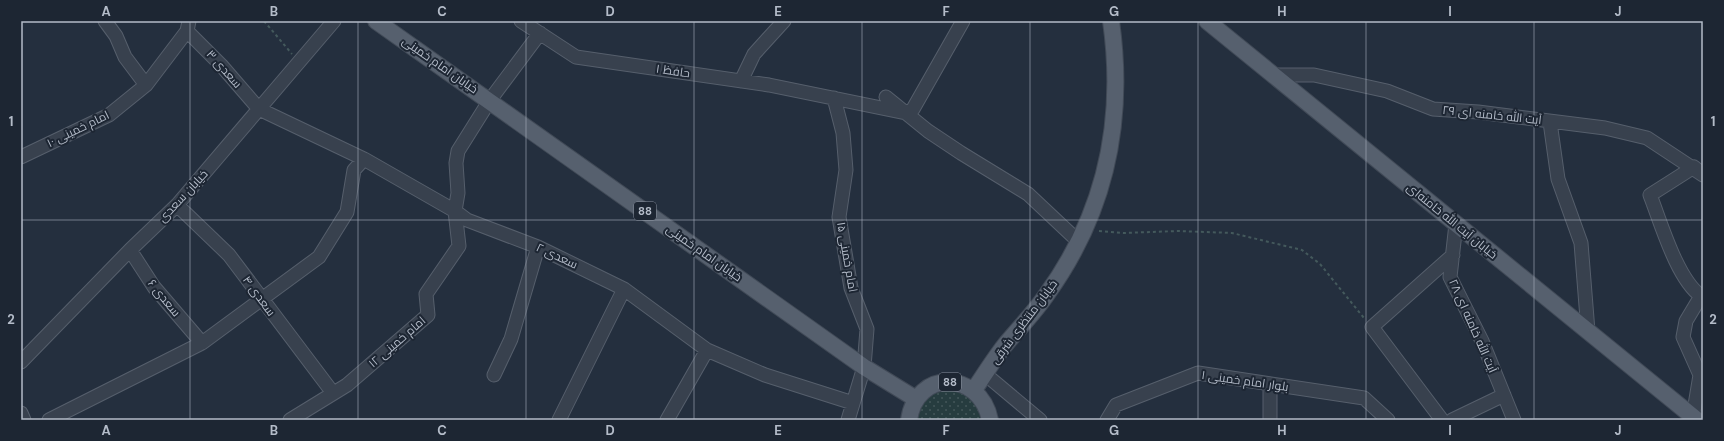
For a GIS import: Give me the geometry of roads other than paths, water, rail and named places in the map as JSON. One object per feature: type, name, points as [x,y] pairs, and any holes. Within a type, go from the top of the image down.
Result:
[{"type":"main road","name":"خیابان امام خمینی","points":[[376,21],[490,100],[864,367],[916,399]]},
{"type":"main road","name":"خیابان منتظری شرقی","points":[[974,390],[1004,347],[1047,294],[1072,254],[1092,210],[1108,163],[1116,112],[1115,50],[1111,21]]},
{"type":"main road","name":"خیابان آیت الله خامنه‌ای","points":[[1207,21],[1695,418]]},
{"type":"main road","name":"88","points":[[916,399],[925,390],[937,384],[950,382],[962,384],[974,390],[982,398],[988,408],[990,420]]},
{"type":"main road","points":[[909,420],[910,411],[916,399]]},
{"type":"street","points":[[105,21],[116,36],[125,57],[146,85]]},
{"type":"street","name":"خیابان سعدی","points":[[21,362],[130,250],[177,205],[298,61],[334,21]]},
{"type":"street","name":"حافظ ۱","points":[[522,21],[576,56],[741,81],[906,113]]},
{"type":"street","points":[[741,81],[754,54],[784,21]]},
{"type":"street","points":[[906,113],[913,109],[963,21]]},
{"type":"street","name":"امام خمینی ۱۰","points":[[21,157],[109,115],[146,85],[188,26]]},
{"type":"street","name":"سعدی ۳","points":[[188,26],[259,109]]},
{"type":"street","name":"امام خمینی ۱۲","points":[[290,420],[347,385],[428,315],[426,294],[459,246],[455,211],[458,193],[456,163],[458,151],[490,100],[540,33]]},
{"type":"street","name":"آیت الله خامنه ای ۲۹","points":[[1273,75],[1314,75],[1386,91],[1433,109],[1478,112],[1605,128],[1647,138],[1700,172]]},
{"type":"street","points":[[886,97],[960,153],[1028,194],[1081,235]]},
{"type":"street","name":"امام خمینی ۱۵","points":[[834,98],[842,133],[846,170],[839,217],[851,288],[867,328],[864,367],[848,420]]},
{"type":"street","name":"سعدی ۲","points":[[259,109],[364,159],[455,211],[467,220],[538,247],[624,289],[707,350],[766,375],[853,404]]},
{"type":"street","points":[[1550,122],[1558,179],[1581,243],[1588,331]]},
{"type":"street","points":[[49,420],[202,343],[319,257],[347,212],[354,170],[364,159]]},
{"type":"street","points":[[1695,418],[1700,375],[1683,337],[1686,321],[1701,296],[1694,291],[1678,268],[1650,195],[1700,172]]},
{"type":"street","name":"سعدی ۴","points":[[177,205],[229,254],[333,394]]},
{"type":"street","name":"آیت الله خامنه ای ۲۸","points":[[1456,224],[1450,277],[1482,341],[1514,420]]},
{"type":"street","points":[[494,375],[511,339],[538,247]]},
{"type":"street","name":"سعدی ۶","points":[[130,250],[154,287],[202,343]]},
{"type":"street","name":"آیت الله خامنه ای ۲۸","points":[[1442,420],[1372,327],[1453,255]]},
{"type":"street","points":[[559,420],[624,289]]},
{"type":"street","points":[[666,420],[707,350]]},
{"type":"street","name":"بلوار امام خمینی ۱","points":[[1107,420],[1116,405],[1198,373],[1364,398],[1388,420]]},
{"type":"street","points":[[985,374],[1040,420]]},
{"type":"street","points":[[1270,384],[1270,420]]},
{"type":"street","points":[[1452,420],[1504,395]]},
{"type":"street","points":[[21,413],[24,420]]}]
